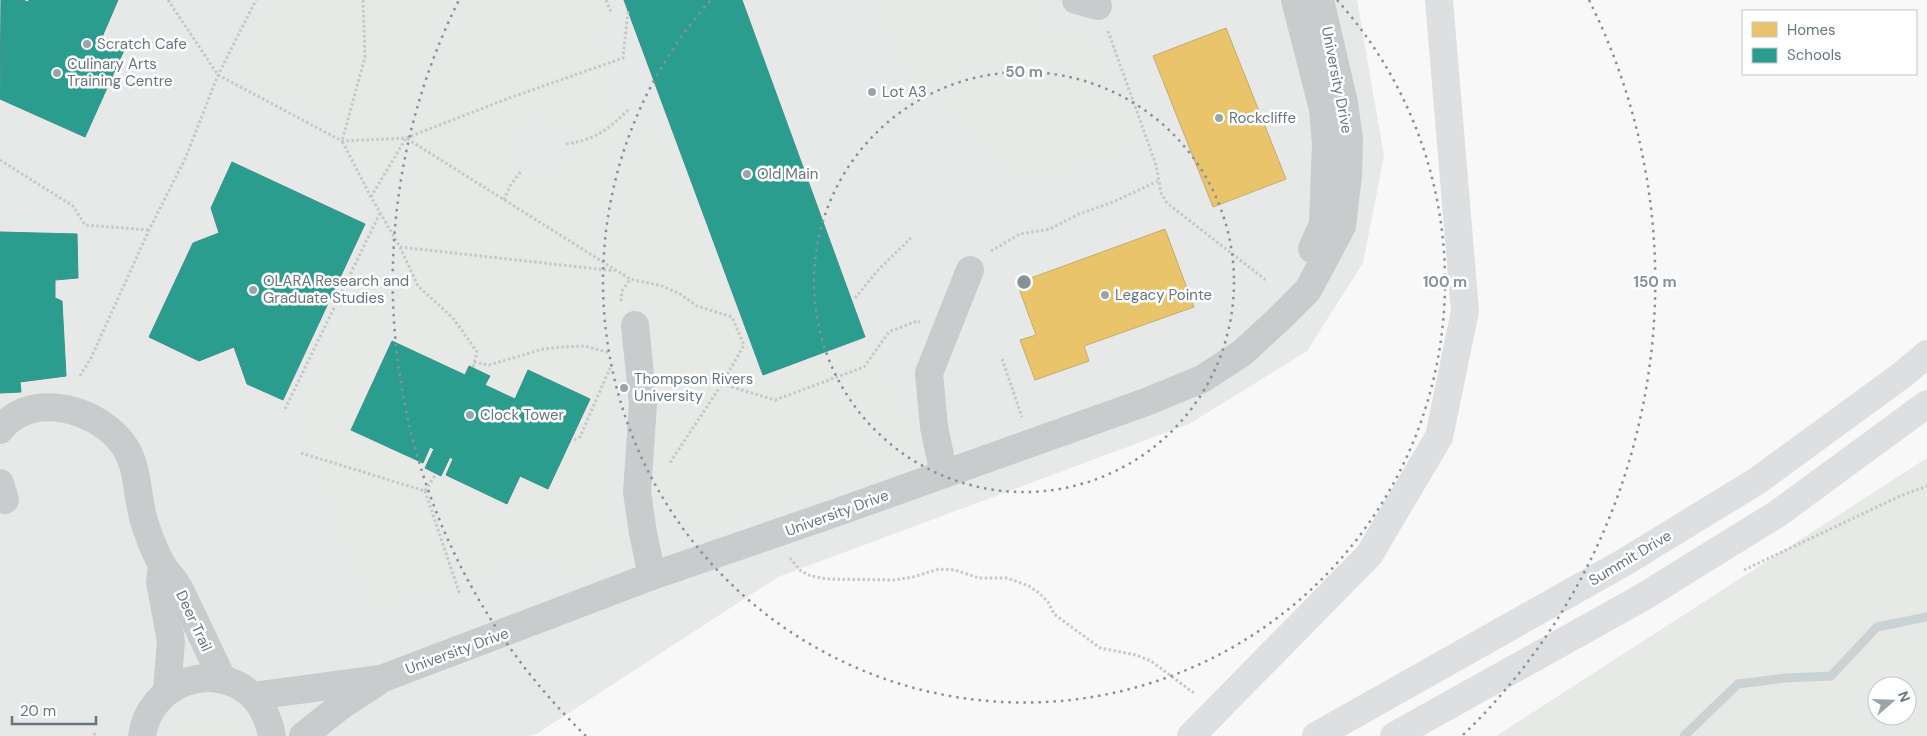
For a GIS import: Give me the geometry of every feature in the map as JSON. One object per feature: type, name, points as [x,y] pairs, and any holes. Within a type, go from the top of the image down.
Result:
[{"type":"main road","points":[[1191,736],[1369,555],[1439,437],[1465,311],[1439,0]]},
{"type":"main road","name":"Summit Drive","points":[[1316,736],[1623,563],[1758,481],[1902,375],[1927,354]]},
{"type":"main road","points":[[1394,736],[1643,597],[1769,520],[1927,404]]},
{"type":"street","name":"University Drive","points":[[1278,320],[1323,224],[1326,142],[1323,109],[1295,0]]},
{"type":"street","name":"University Drive","points":[[253,696],[381,679],[652,576],[723,553],[1146,402],[1202,379],[1242,353],[1308,290],[1342,226],[1348,175],[1349,139],[1344,103],[1320,0]]},
{"type":"street","points":[[944,474],[934,427],[929,373],[970,270]]},
{"type":"street","points":[[628,315],[643,404],[637,492],[652,576]]},
{"type":"street","name":"Deer Trail","points":[[0,430],[5,424],[30,410],[59,408],[83,413],[94,418],[114,433],[132,461],[145,526],[162,565],[179,588],[223,680]]},
{"type":"street","name":"Deer Trail","points":[[162,565],[160,582],[171,641],[167,691]]},
{"type":"street","points":[[103,735],[143,729],[151,708],[167,691],[182,683],[204,678],[223,680],[239,686],[253,696],[268,717],[272,736]]},
{"type":"street","name":"University Drive","points":[[303,736],[342,705],[381,679]]},
{"type":"path","points":[[168,0],[218,75],[342,141],[406,138],[512,96],[622,58],[628,11]]},
{"type":"path","points":[[80,376],[91,358],[149,230],[184,159],[218,75],[256,0]]},
{"type":"path","points":[[363,0],[365,57],[342,141],[400,247],[418,286],[453,318],[477,352],[473,367]]},
{"type":"path","points":[[606,0],[611,12]]},
{"type":"path","points":[[1087,3],[1156,165],[1161,193],[1167,203],[1267,281]]},
{"type":"path","points":[[566,144],[583,142],[606,131],[629,109]]},
{"type":"path","points":[[371,197],[406,138]]},
{"type":"path","points":[[0,160],[73,206],[85,225],[149,230]]},
{"type":"path","points":[[504,200],[510,186],[522,170]]},
{"type":"path","points":[[970,270],[992,250],[1020,234],[1050,229],[1079,214],[1114,202],[1158,181]]},
{"type":"path","points":[[285,410],[380,213]]},
{"type":"path","points":[[855,298],[911,238]]},
{"type":"path","points":[[400,247],[618,272]]},
{"type":"path","points":[[628,315],[622,291],[630,279]]},
{"type":"path","points":[[722,384],[774,400],[864,368],[889,332],[917,322],[924,323]]},
{"type":"path","points":[[474,362],[488,365],[542,349],[562,347],[585,346],[615,354]]},
{"type":"path","points":[[1002,359],[1022,417]]},
{"type":"path","points":[[574,440],[580,437],[612,363]]},
{"type":"path","points":[[301,453],[425,491]]},
{"type":"path","points":[[425,491],[436,474]]},
{"type":"path","points":[[1737,574],[1766,558],[1927,486]]},
{"type":"path","points":[[425,491],[460,595]]},
{"type":"path","points":[[790,558],[801,571],[811,576],[827,579],[894,580],[913,577],[939,569],[955,570],[979,578],[1007,578],[1029,586],[1039,593],[1048,602],[1054,614],[1100,648],[1136,655],[1151,661],[1217,710]]},
{"type":"shaded area","name":"Thompson Rivers University","points":[[0,0],[1357,0],[1384,156],[1363,263],[1307,351],[1189,424],[778,577],[538,733],[530,736],[0,736]]},
{"type":"shaded area","points":[[267,0],[617,0],[600,35],[615,71],[614,93],[625,112],[639,126],[653,131],[667,130],[759,374],[871,333],[884,368],[905,382],[915,448],[900,468],[683,541],[653,512],[656,300],[626,307],[616,490],[626,550],[619,563],[577,580],[541,557],[368,619],[292,409],[365,267],[382,260],[392,241],[383,201],[337,128],[230,77]],"holes":[[[536,121],[552,124],[561,132],[566,143],[565,154],[560,165],[552,173],[541,176],[528,173],[520,168],[515,160],[512,147],[513,141],[519,131],[530,123]]]},
{"type":"shaded area","points":[[878,0],[1034,0],[1046,22],[1076,31],[1096,43],[1136,119],[1132,154],[1017,189],[914,88],[879,20]]},
{"type":"shaded area","points":[[1927,458],[1927,736],[1496,736]]},
{"type":"shaded area","points":[[205,708],[228,716],[236,724],[241,736],[173,736],[185,718]]},
{"type":"building: Homes","name":"Rockcliffe","points":[[1226,28],[1286,179],[1213,207],[1153,56]]},
{"type":"building: Homes","name":"Legacy Pointe","points":[[1165,229],[1194,307],[1084,346],[1089,361],[1035,380],[1020,340],[1036,335],[1017,283]]},
{"type":"building: Schools","name":"Culinary Arts Training Centre","points":[[1,0],[23,0],[28,2],[29,0],[118,0],[102,37],[125,48],[85,137],[0,99]]},
{"type":"building: Schools","name":"Old Main","points":[[624,0],[742,0],[865,337],[763,375]]},
{"type":"building: Schools","name":"OLARA Research and Graduate Studies","points":[[232,162],[365,224],[283,400],[247,384],[234,347],[199,361],[149,337],[193,243],[219,233],[211,208]]},
{"type":"building: Schools","points":[[0,232],[77,234],[78,278],[55,280],[55,298],[62,301],[66,376],[20,382],[21,392],[0,393]]},
{"type":"building: Schools","name":"Clock Tower","points":[[392,341],[465,375],[469,366],[490,376],[485,385],[515,399],[528,370],[590,399],[548,489],[520,476],[507,504],[446,475],[453,459],[450,457],[441,476],[425,468],[434,449],[430,447],[423,463],[351,430]]},
{"type":"waterway","points":[[1684,736],[1738,684],[1786,678],[1831,676],[1877,627],[1927,617]]},
{"type":"place","name":"Scratch Cafe","points":[[87,44]]},
{"type":"place","name":"Culinary Arts Training Centre","points":[[57,73]]},
{"type":"place","name":"Lot A3","points":[[872,92]]},
{"type":"place","name":"Rockcliffe","points":[[1219,118]]},
{"type":"place","name":"Old Main","points":[[747,174]]},
{"type":"place","name":"OLARA Research and Graduate Studies","points":[[253,290]]},
{"type":"place","name":"Legacy Pointe","points":[[1105,295]]},
{"type":"place","name":"Thompson Rivers University","points":[[624,388]]},
{"type":"place","name":"Clock Tower","points":[[470,415]]}]
